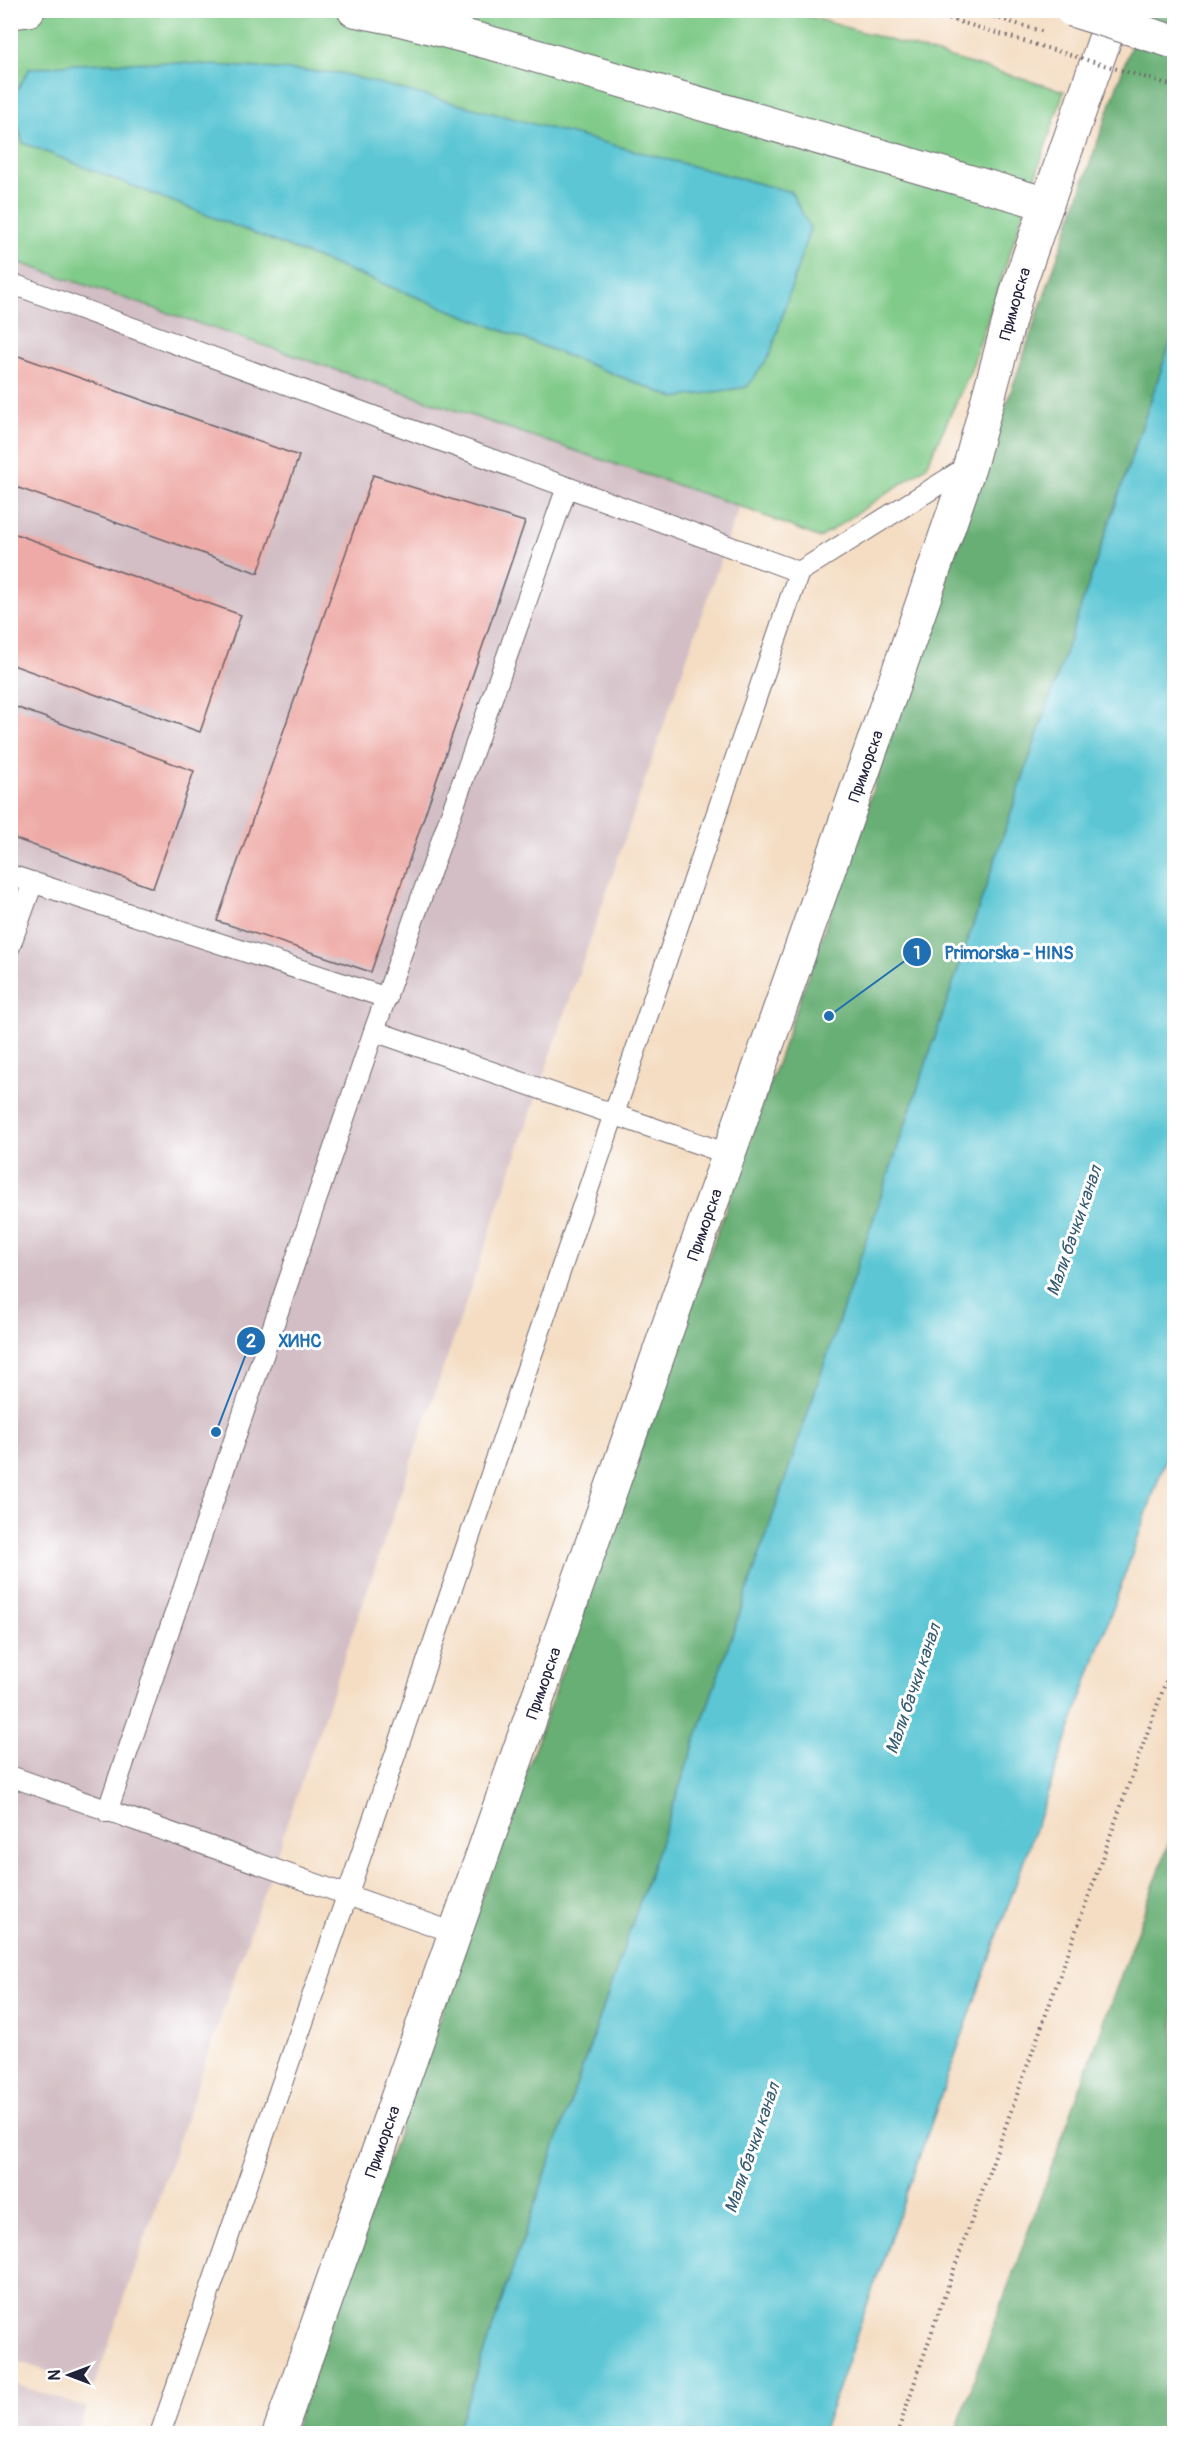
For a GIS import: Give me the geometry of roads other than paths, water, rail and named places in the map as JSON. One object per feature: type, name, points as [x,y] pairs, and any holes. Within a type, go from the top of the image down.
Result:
[{"type":"street","points":[[10,12],[28,10]]},
{"type":"street","points":[[354,10],[395,18],[491,43],[1047,204]]},
{"type":"street","points":[[1072,10],[1174,42]]},
{"type":"street","name":"Приморска","points":[[279,2433],[970,465],[1018,288],[1116,10]]},
{"type":"lane","points":[[10,283],[799,572]]},
{"type":"lane","points":[[160,2433],[347,1896],[799,572],[970,465]]},
{"type":"lane","points":[[107,1812],[375,1031],[567,487]]},
{"type":"lane","points":[[10,875],[387,998]]},
{"type":"lane","points":[[10,946],[33,882]]},
{"type":"lane","points":[[375,1031],[728,1154]]},
{"type":"lane","points":[[10,1776],[454,1933]]},
{"type":"water","points":[[164,62],[340,73],[791,192],[810,228],[770,355],[747,387],[675,398],[23,143],[11,101],[29,69],[71,64]]},
{"type":"water","name":"Мали бачки канал","points":[[1174,332],[1174,1435],[822,2433],[456,2433],[745,1598]]},
{"type":"place","name":"Primorska - HINS","points":[[829,1016]]},
{"type":"place","name":"ХИНС","points":[[216,1432]]}]
